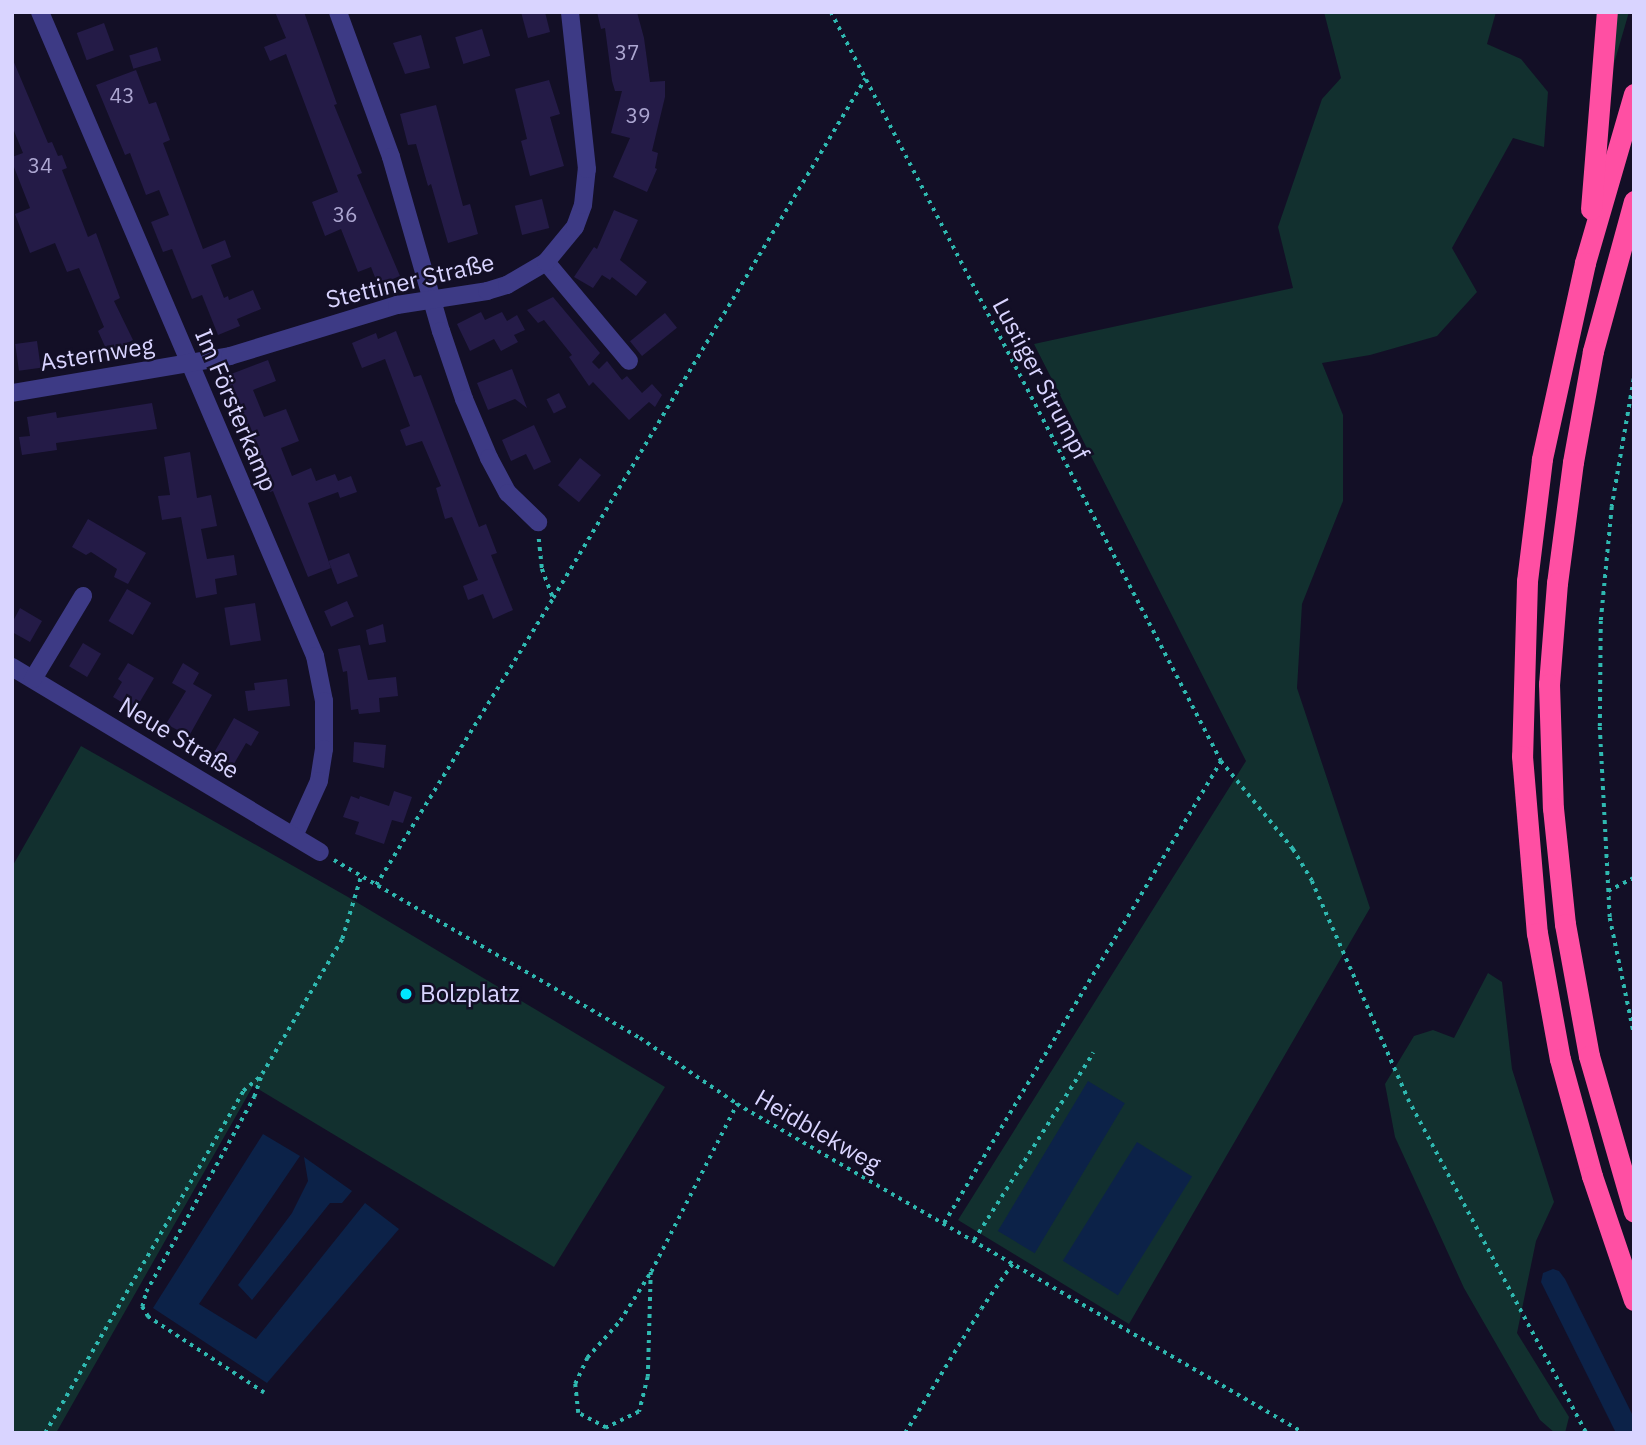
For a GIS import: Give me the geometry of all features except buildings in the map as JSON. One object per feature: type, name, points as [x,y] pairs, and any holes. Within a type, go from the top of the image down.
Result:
[{"type":"highway","points":[[1585,263],[1607,12]]},
{"type":"highway","points":[[1634,94],[1585,263],[1542,459],[1527,581],[1522,756],[1537,933],[1557,1046],[1591,1176],[1634,1300]]},
{"type":"highway","points":[[1634,201],[1594,351],[1573,462],[1556,583],[1549,684],[1553,808],[1565,924],[1589,1056],[1634,1212]]},
{"type":"street","name":"Im Försterkamp","points":[[40,12],[315,656],[324,701],[324,749],[319,781],[294,836]]},
{"type":"street","points":[[338,12],[391,157],[464,399],[489,458],[508,493],[538,522]]},
{"type":"street","name":"Stettiner Straße","points":[[190,364],[230,356],[397,305],[487,291],[507,285],[546,262],[575,227],[583,205],[587,169],[570,12]]},
{"type":"street","points":[[546,262],[629,361]]},
{"type":"street","name":"Asternweg","points":[[12,393],[190,364]]},
{"type":"street","points":[[33,679],[83,596]]},
{"type":"street","name":"Neue Straße","points":[[12,667],[320,852]]},
{"type":"path","name":"Lustiger Strumpf","points":[[831,12],[1221,761],[1293,849],[1312,881],[1408,1099],[1586,1433]]},
{"type":"path","points":[[376,884],[553,598],[865,79]]},
{"type":"path","points":[[1634,379],[1612,507],[1601,621],[1600,727],[1610,918],[1634,1034]]},
{"type":"path","points":[[538,522],[542,569],[553,598]]},
{"type":"path","points":[[944,1223],[1221,761]]},
{"type":"path","name":"Heidblekweg","points":[[320,852],[640,1038],[737,1104],[1304,1433]]},
{"type":"path","points":[[264,1393],[148,1317],[142,1307],[146,1292],[254,1097],[262,1074],[342,939],[361,876]]},
{"type":"path","points":[[1608,891],[1634,878]]},
{"type":"path","points":[[974,1240],[1093,1053]]},
{"type":"path","points":[[46,1433],[243,1091],[262,1074]]},
{"type":"path","points":[[650,1272],[648,1377],[639,1412],[606,1428],[578,1413],[575,1384],[587,1358],[621,1321],[650,1272],[737,1104]]},
{"type":"path","points":[[905,1433],[981,1309],[1013,1263]]},
{"type":"green space","points":[[1324,12],[1496,12],[1487,44],[1521,59],[1548,92],[1544,147],[1513,138],[1452,248],[1477,292],[1437,336],[1370,355],[1322,363],[1343,415],[1343,501],[1302,604],[1297,688],[1370,908],[1129,1324],[958,1220],[1246,761],[1034,344],[1293,288],[1278,227],[1322,99],[1341,78]]},
{"type":"green space","points":[[1615,12],[1629,12],[1613,67]]},
{"type":"green space","points":[[81,746],[348,897],[665,1087],[554,1267],[253,1086],[56,1433],[12,1433],[12,867]]},
{"type":"green space","points":[[1488,973],[1502,982],[1512,1069],[1554,1202],[1536,1241],[1517,1333],[1569,1417],[1565,1433],[1555,1433],[1540,1420],[1464,1288],[1395,1137],[1385,1084],[1414,1036],[1433,1030],[1454,1038]]},
{"type":"water","points":[[1088,1081],[1125,1103],[1035,1253],[998,1231]]},
{"type":"water","points":[[263,1134],[300,1156],[199,1304],[256,1339],[365,1203],[399,1229],[267,1383],[153,1308]]},
{"type":"water","points":[[1137,1142],[1192,1176],[1118,1295],[1063,1261]]},
{"type":"water","points":[[304,1157],[352,1191],[342,1203],[330,1203],[252,1300],[238,1285],[292,1213],[308,1181]]},
{"type":"water","points":[[1553,1269],[1559,1271],[1565,1279],[1634,1418],[1634,1433],[1616,1433],[1541,1282],[1543,1273]]},
{"type":"place","name":"Bolzplatz","points":[[406,994]]}]
